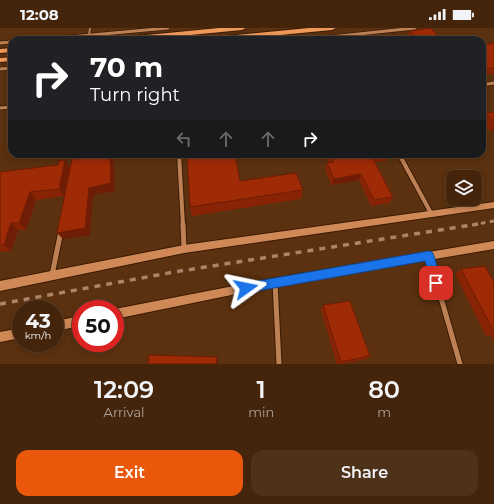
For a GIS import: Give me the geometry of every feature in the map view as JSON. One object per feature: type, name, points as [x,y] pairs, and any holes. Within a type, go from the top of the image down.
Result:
[{"type":"highway","points":[[158,36],[242,28]]},
{"type":"highway","points":[[248,36],[332,28]]},
{"type":"main road","points":[[0,286],[184,249],[494,205]]},
{"type":"main road","points":[[124,312],[275,282],[494,244]]},
{"type":"main road","points":[[0,337],[12,335]]},
{"type":"street","points":[[89,36],[168,28]]},
{"type":"street","points":[[340,36],[415,28]]},
{"type":"street","points":[[73,169],[75,158]]},
{"type":"street","points":[[179,158],[184,249]]},
{"type":"street","points":[[401,158],[432,215]]},
{"type":"street","points":[[52,276],[63,222]]},
{"type":"street","points":[[429,256],[460,364]]},
{"type":"street","points":[[275,282],[279,364]]},
{"type":"lane","points":[[89,36],[90,28]]},
{"type":"building","points":[[431,28],[438,36],[414,36],[410,31]]},
{"type":"building","points":[[494,43],[494,68],[486,69],[486,44]]},
{"type":"building","points":[[494,112],[494,122],[486,113]]},
{"type":"building","points":[[110,158],[111,183],[89,188],[85,228],[57,233],[72,159]]},
{"type":"building","points":[[187,158],[236,158],[240,181],[296,173],[303,190],[190,207]]},
{"type":"building","points":[[332,158],[373,158],[393,197],[374,200],[361,174],[334,179],[327,163],[333,162]]},
{"type":"building","points":[[65,160],[59,189],[30,192],[19,223],[11,223],[4,245],[0,245],[0,172],[58,165],[59,161]]},
{"type":"building","points":[[485,266],[494,282],[494,332],[461,269]]},
{"type":"building","points":[[350,301],[370,356],[341,362],[323,305]]},
{"type":"building","points":[[149,355],[217,357],[216,364],[148,364]]},
{"type":"railway","points":[[474,225],[494,221]]},
{"type":"railway","points":[[0,304],[174,272],[474,225]]},
{"type":"route","points":[[246,288],[429,256],[436,283]]}]
